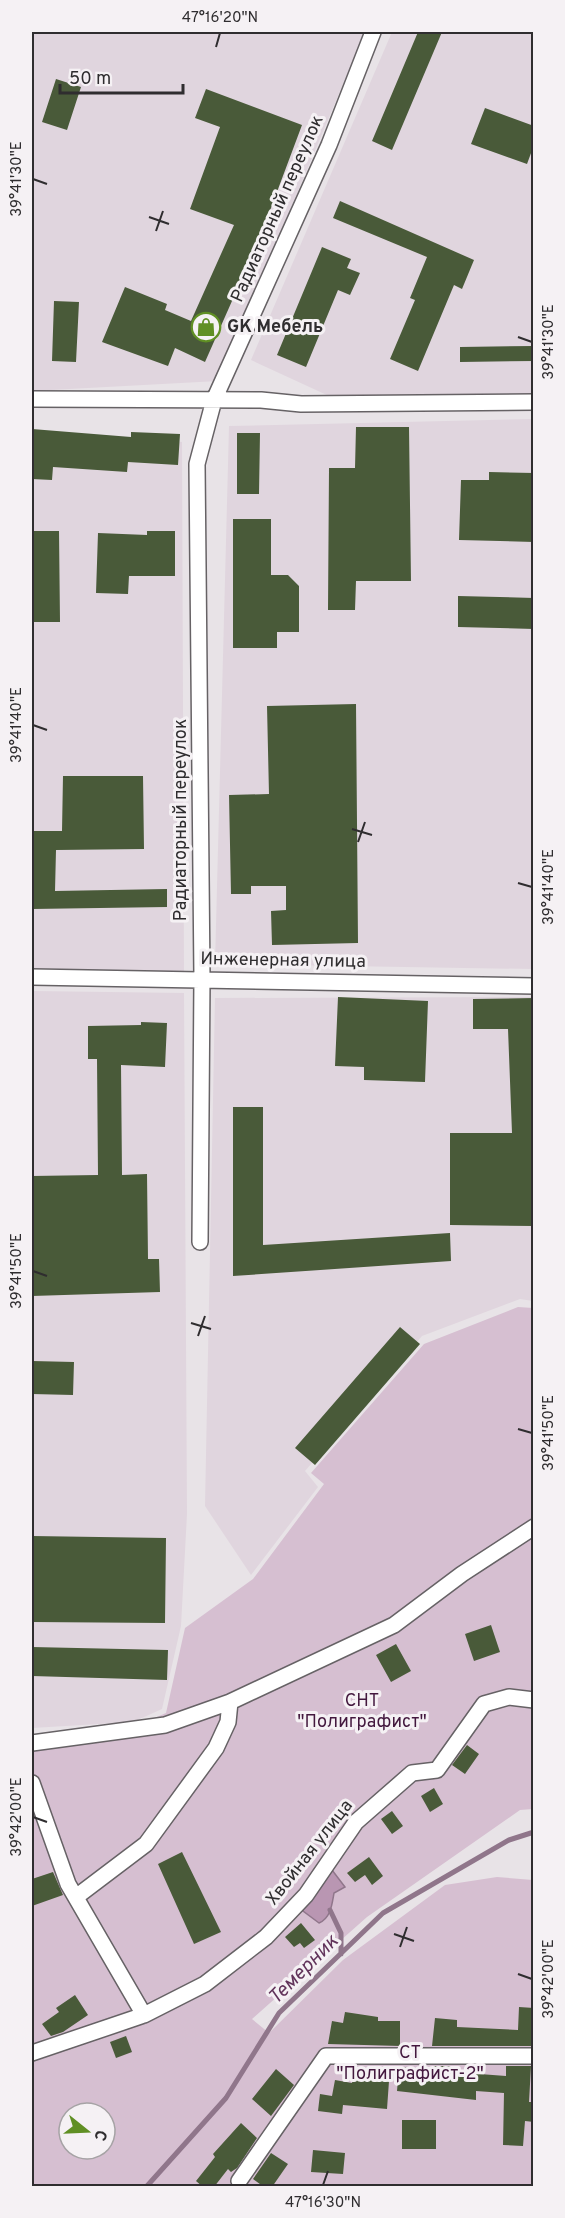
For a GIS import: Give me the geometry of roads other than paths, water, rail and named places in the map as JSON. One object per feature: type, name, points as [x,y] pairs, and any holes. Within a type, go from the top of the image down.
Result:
[{"type":"street","name":"Радиаторный переулок","points":[[200,1242],[201,978],[197,464],[214,400],[329,145],[374,32]]},
{"type":"street","points":[[32,399],[214,400],[301,404],[534,402]]},
{"type":"street","name":"Инженерная улица","points":[[32,977],[201,978],[534,986]]},
{"type":"street","points":[[32,1743],[165,1725],[230,1702],[394,1625],[462,1574],[534,1527]]},
{"type":"street","name":"Хвойная улица","points":[[32,2053],[144,2015],[205,1984],[266,1937],[306,1895],[356,1821],[412,1773],[437,1770],[484,1704],[509,1697],[534,1700]]},
{"type":"street","points":[[76,1897],[146,1844],[216,1748],[228,1722],[230,1702]]},
{"type":"street","points":[[32,1783],[68,1884],[144,2015]]},
{"type":"street","points":[[239,2181],[326,2056],[534,2056]]},
{"type":"waterway","name":"Темерник","points":[[147,2186],[226,2098],[279,2013],[383,1913],[509,1840],[534,1832]]},
{"type":"waterway","points":[[330,1910],[341,1933],[341,1954]]},
{"type":"place","name":"GK Мебель","points":[[206,327]]},
{"type":"park label","name":"СНТ \"Полиграфист\"","points":[[362,1711]]},
{"type":"park label","name":"СТ \"Полиграфист-2\"","points":[[410,2063]]}]
